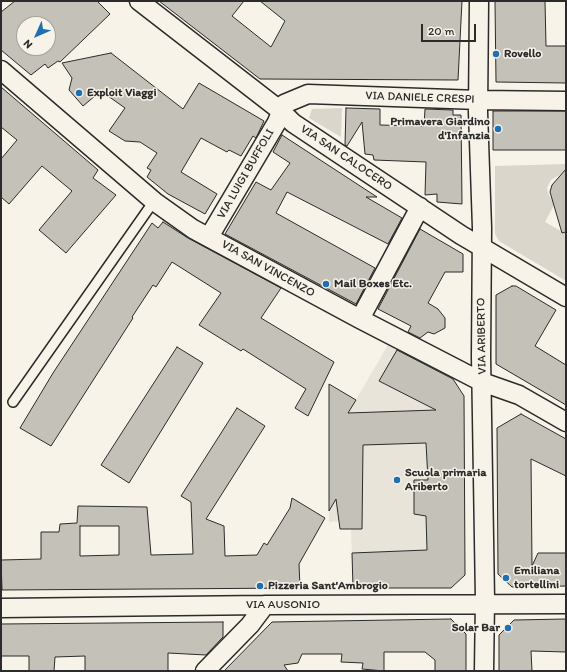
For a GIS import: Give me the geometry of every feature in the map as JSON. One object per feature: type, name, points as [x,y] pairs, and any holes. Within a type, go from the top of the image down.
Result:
[{"type":"street","name":"VIA SAN CALOCERO","points":[[139,1],[281,111],[293,123],[461,235],[482,246],[566,297]]},
{"type":"street","name":"VIA ARIBERTO","points":[[479,1],[485,605],[484,671]]},
{"type":"street","name":"VIA SAN VINCENZO","points":[[1,70],[154,201],[194,229],[360,319],[482,382],[519,395],[566,422]]},
{"type":"street","name":"VIA DANIELE CRESPI","points":[[281,111],[284,104],[308,94],[479,100],[566,101]]},
{"type":"street","name":"VIA LUIGI BUFFOLI","points":[[209,237],[277,122],[281,111]]},
{"type":"street","points":[[360,319],[420,207]]},
{"type":"street","points":[[205,671],[250,625],[265,604]]},
{"type":"street","name":"VIA AUSONIO","points":[[1,608],[265,604],[566,604]]},
{"type":"lane","points":[[13,402],[154,201]]},
{"type":"shaded area","points":[[342,108],[341,137],[309,118],[312,109]]},
{"type":"shaded area","points":[[566,164],[566,171],[551,180],[547,188],[554,205],[545,222],[566,234],[566,281],[499,241],[495,234],[495,166]]},
{"type":"shaded area","name":"Scuola primaria Ariberto","points":[[388,345],[452,378],[458,388],[465,575],[451,588],[353,588],[351,529],[340,529],[339,521],[329,522],[329,439],[348,413]]},
{"type":"building","points":[[15,1],[97,1],[110,14],[60,62],[58,61],[48,68],[45,64],[31,75],[1,50],[1,12]]},
{"type":"building","points":[[159,1],[244,1],[232,16],[271,47],[285,21],[260,1],[462,1],[458,80],[260,79]]},
{"type":"building","points":[[495,1],[545,1],[546,46],[566,46],[566,83],[496,82]]},
{"type":"building","points":[[111,53],[183,109],[199,83],[264,121],[256,138],[253,136],[241,156],[229,150],[227,152],[201,138],[181,172],[217,194],[205,214],[168,194],[147,177],[151,170],[147,168],[157,153],[140,142],[125,141],[109,131],[125,108],[101,91],[83,106],[69,90],[72,78],[62,63]]},
{"type":"building","points":[[1,87],[98,170],[93,178],[116,195],[66,253],[39,230],[72,191],[42,166],[9,204],[1,197],[1,159],[17,140],[1,127]]},
{"type":"building","points":[[346,108],[380,109],[380,125],[424,126],[425,109],[453,110],[453,115],[461,115],[462,204],[437,202],[437,194],[425,195],[426,162],[374,160],[373,155],[365,154],[362,122],[347,146],[345,145]]},
{"type":"building","points":[[493,111],[566,111],[566,150],[493,150]]},
{"type":"building","points":[[282,135],[377,197],[366,197],[402,218],[388,244],[287,192],[276,213],[375,268],[356,304],[225,234],[256,182],[271,190],[290,163],[273,152]]},
{"type":"building","points":[[566,169],[566,232],[562,233],[550,192],[552,185]]},
{"type":"building","points":[[163,222],[188,238],[281,288],[261,318],[334,362],[308,416],[295,408],[306,389],[243,349],[241,351],[199,325],[221,293],[172,262],[156,287],[153,285],[51,446],[20,428],[53,373],[152,223],[158,228]]},
{"type":"building","points":[[420,229],[463,254],[463,272],[445,272],[428,303],[438,309],[445,318],[445,328],[434,334],[428,332],[420,338],[408,332],[411,326],[378,309]]},
{"type":"building","points":[[512,286],[516,286],[556,310],[535,346],[566,365],[566,405],[496,364],[496,295]]},
{"type":"building","points":[[177,347],[203,363],[129,483],[101,465]]},
{"type":"building","name":"Scuola primaria Ariberto","points":[[397,350],[453,379],[464,396],[465,575],[451,588],[353,588],[352,553],[427,550],[426,516],[414,514],[414,480],[428,480],[426,443],[363,445],[362,529],[340,529],[336,499],[329,511],[329,384],[356,400],[348,413],[436,410],[379,381]]},
{"type":"building","points":[[237,408],[265,426],[206,519],[224,526],[225,556],[257,555],[264,543],[267,545],[290,508],[292,498],[325,518],[299,564],[300,588],[2,590],[1,560],[41,559],[41,532],[59,532],[60,524],[77,523],[78,506],[147,507],[151,555],[193,554],[191,502],[181,496]],"holes":[[[80,526],[119,526],[119,555],[80,556]]]},
{"type":"building","points":[[521,414],[566,439],[566,476],[531,459],[532,566],[538,553],[566,553],[566,586],[512,587],[498,574],[497,428]]},
{"type":"building","points":[[451,619],[466,634],[466,671],[435,671],[435,660],[425,652],[384,652],[384,671],[362,669],[363,663],[341,662],[342,654],[302,654],[298,663],[284,665],[288,671],[224,671],[272,622]]},
{"type":"building","points":[[566,619],[566,652],[531,651],[532,671],[499,671],[499,635],[514,620]]},
{"type":"building","points":[[223,622],[223,637],[206,655],[168,653],[168,671],[85,671],[85,656],[55,657],[54,671],[29,671],[29,656],[1,656],[1,624]]},
{"type":"place","name":"Rovello","points":[[496,54]]},
{"type":"place","name":"Exploit Viaggi","points":[[79,93]]},
{"type":"place","name":"Primavera Giardino d'Infanzia","points":[[498,129]]},
{"type":"place","name":"Mail Boxes Etc.","points":[[326,284]]},
{"type":"place","name":"Scuola primaria Ariberto","points":[[397,480]]},
{"type":"place","name":"Emiliana tortellini","points":[[506,578]]},
{"type":"place","name":"Pizzeria Sant'Ambrogio","points":[[260,586]]},
{"type":"place","name":"Solar Bar","points":[[508,628]]}]
